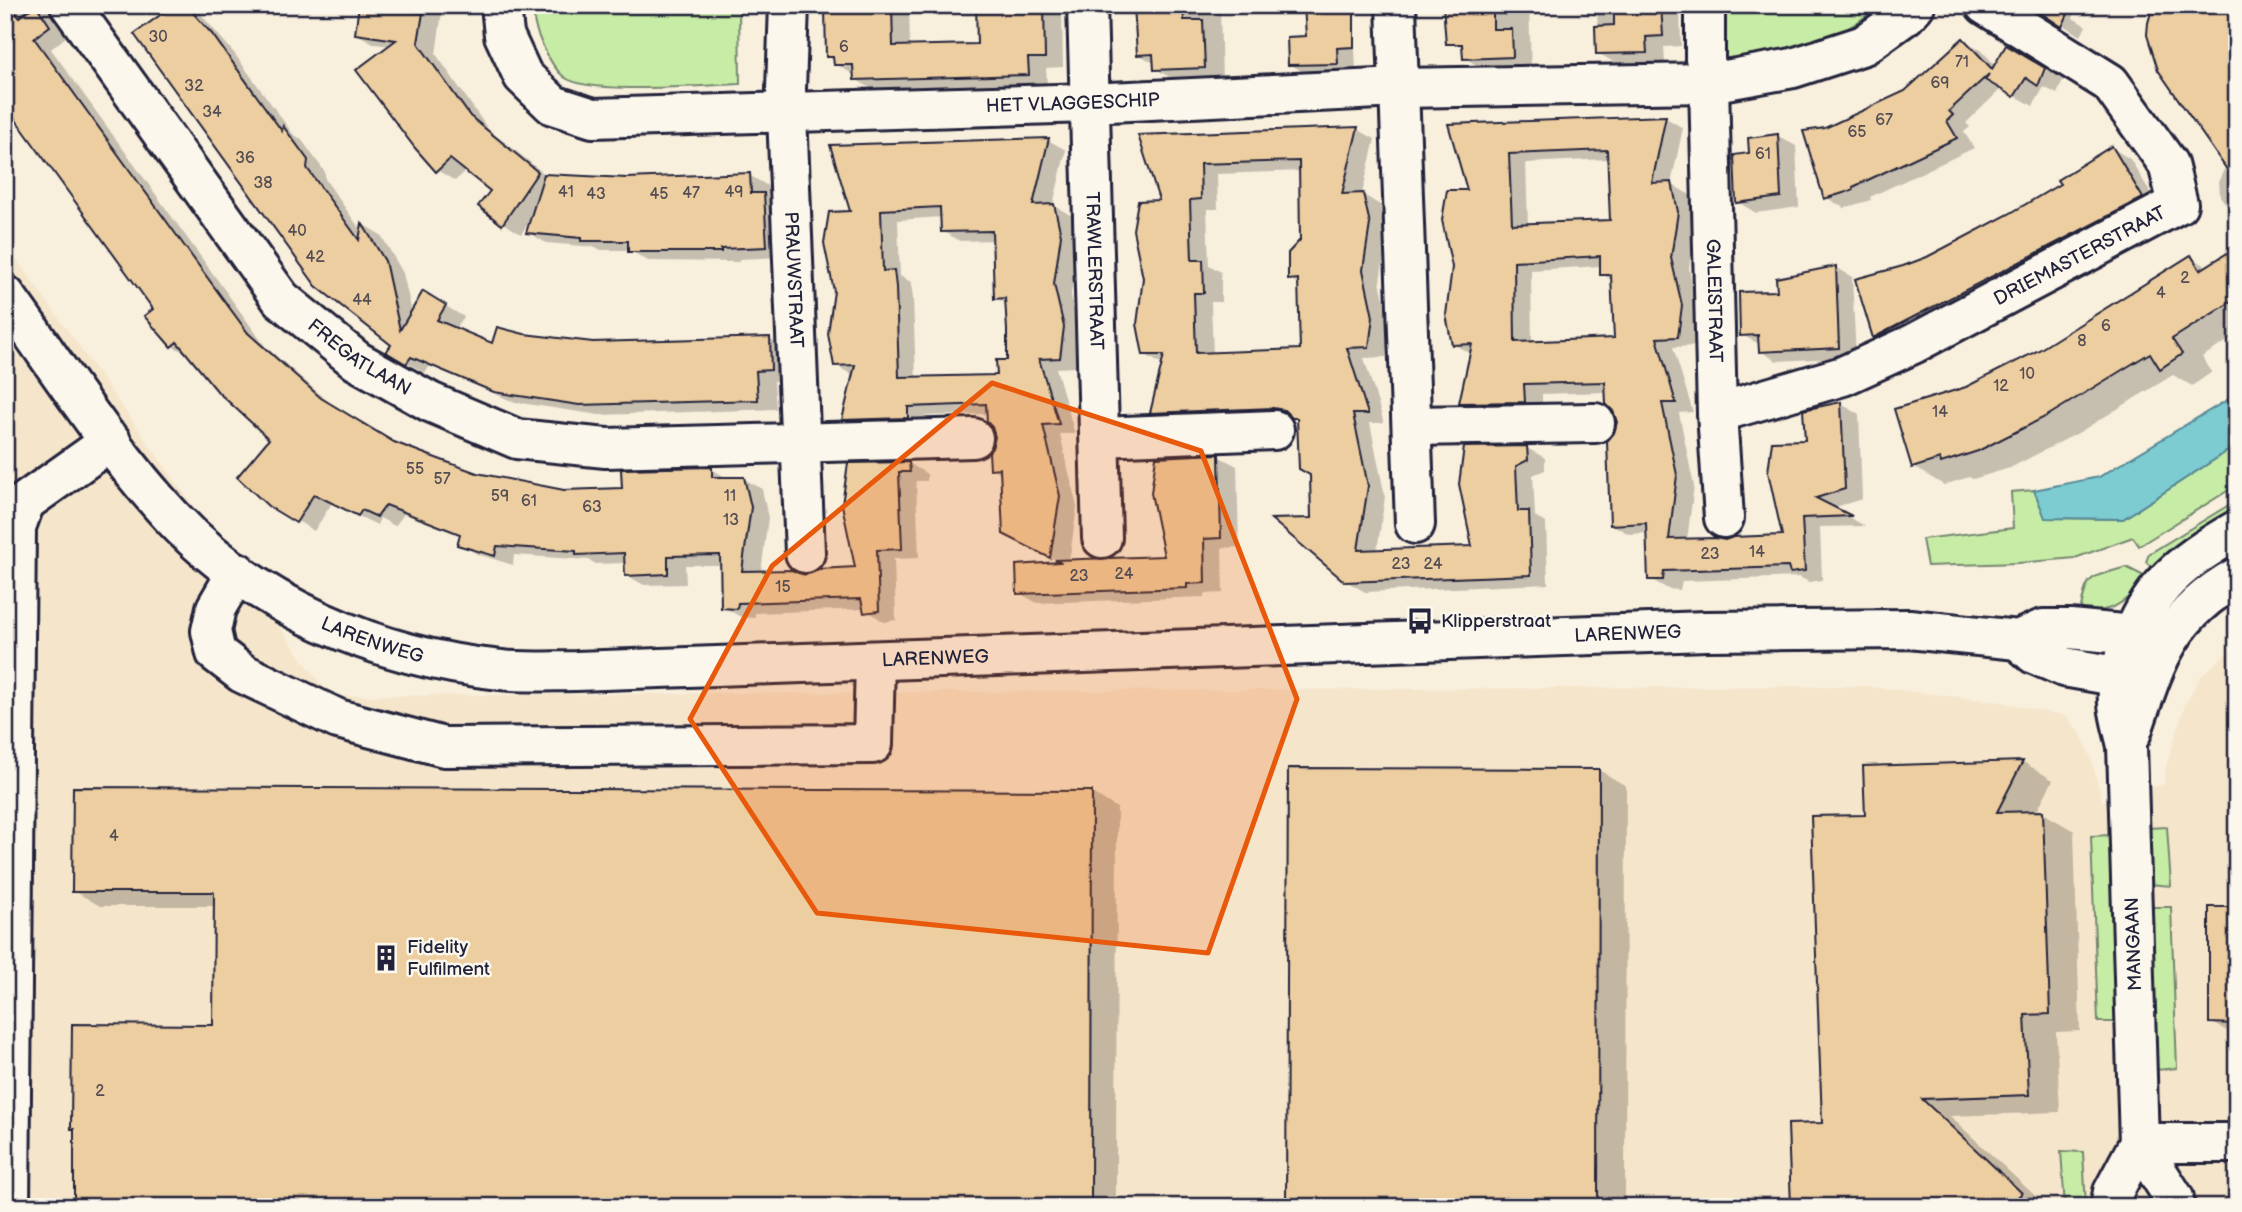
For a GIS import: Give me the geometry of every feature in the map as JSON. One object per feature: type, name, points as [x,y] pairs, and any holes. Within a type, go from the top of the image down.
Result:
[{"type":"street","name":"FREGATLAAN","points":[[69,5],[281,299],[357,361],[430,402],[517,439],[606,447],[973,438]]},
{"type":"street","name":"HET VLAGGESCHIP","points":[[501,5],[503,35],[523,76],[553,106],[593,118],[1089,103],[1399,88],[1709,83],[1793,68],[1864,45],[1906,15],[1915,5]]},
{"type":"street","name":"PRAUWSTRAAT","points":[[789,5],[787,111],[805,553]]},
{"type":"street","name":"TRAWLERSTRAAT","points":[[1087,5],[1102,538]]},
{"type":"street","points":[[1396,5],[1415,524]]},
{"type":"street","points":[[1705,5],[1705,59],[1709,83]]},
{"type":"street","name":"DRIEMASTERSTRAAT","points":[[1717,413],[1843,376],[1913,344],[2178,204],[2168,164],[2110,83],[1985,5]]},
{"type":"street","name":"GALEISTRAAT","points":[[1709,83],[1717,413],[1724,518]]},
{"type":"street","name":"LARENWEG","points":[[5,295],[136,477],[194,539],[267,593],[337,629],[416,656],[467,666],[505,671],[576,671],[1706,631],[1909,629],[2018,640],[2043,629],[2141,661]]},
{"type":"street","points":[[1412,426],[1595,423]]},
{"type":"street","points":[[1100,437],[1274,430]]},
{"type":"street","points":[[10,1207],[16,527],[25,502],[111,441]]},
{"type":"street","points":[[2141,661],[2150,603],[2163,585],[2186,564],[2237,530]]},
{"type":"street","points":[[236,572],[216,608],[211,631],[216,653],[242,673],[338,719],[444,747],[873,744],[874,661]]},
{"type":"street","points":[[2141,661],[2193,610],[2237,577]]},
{"type":"street","name":"MANGAAN","points":[[2110,1207],[2113,1192],[2139,1143],[2127,746],[2118,703],[2141,661]]},
{"type":"street","points":[[2139,1143],[2237,1143]]},
{"type":"street","points":[[2139,1143],[2174,1198],[2175,1207]]},
{"type":"highlighted area","points":[[992,383],[1201,451],[1297,699],[1208,953],[817,913],[690,719],[772,566]]},
{"type":"shaded area","points":[[5,243],[329,696],[1864,686],[2000,702],[2066,716],[2081,735],[2091,758],[2102,801],[2164,784],[2166,767],[2185,705],[2200,677],[2237,644],[2237,1207],[5,1207]]},
{"type":"green space","points":[[535,5],[739,5],[740,84],[621,88],[577,83],[564,77],[549,59],[535,26]]},
{"type":"green space","points":[[1708,5],[1876,5],[1856,23],[1809,46],[1765,57],[1717,59]]},
{"type":"green space","points":[[2237,445],[2237,485],[2139,546],[2133,537],[2075,558],[1927,566],[1922,539],[2013,528],[2011,492],[2034,490],[2046,518],[2123,519]]},
{"type":"green space","points":[[2237,500],[2237,521],[2160,574],[2146,562],[2149,554]]},
{"type":"green space","points":[[2126,567],[2142,575],[2145,580],[2131,595],[2109,609],[2080,612],[2085,590],[2092,579]]},
{"type":"green space","points":[[2167,827],[2171,886],[2149,884],[2148,828]]},
{"type":"green space","points":[[2111,835],[2117,1022],[2098,1022],[2091,836]]},
{"type":"green space","points":[[2151,907],[2171,907],[2177,1068],[2156,1070]]},
{"type":"green space","points":[[2061,1151],[2083,1152],[2086,1207],[2065,1207]]},
{"type":"water","points":[[2237,394],[2237,445],[2123,519],[2045,518],[2034,490],[2099,477]]},
{"type":"building","points":[[5,5],[10,5],[19,17],[36,5],[50,26],[34,38],[196,262],[248,333],[321,398],[394,442],[436,458],[477,473],[564,490],[622,488],[621,469],[712,467],[712,477],[744,477],[751,507],[742,571],[792,570],[805,575],[819,569],[855,567],[842,505],[848,463],[909,462],[910,472],[899,472],[902,549],[877,550],[879,611],[864,613],[861,599],[738,603],[737,609],[721,608],[720,555],[668,556],[668,574],[625,576],[624,553],[576,555],[576,551],[497,546],[495,556],[457,545],[460,534],[386,505],[377,517],[362,510],[358,516],[314,494],[296,523],[268,506],[237,477],[269,439],[218,392],[177,342],[171,347],[144,316],[153,309],[5,105]]},
{"type":"building","points":[[174,5],[186,5],[212,34],[282,131],[283,126],[308,160],[307,168],[359,240],[362,223],[385,261],[400,330],[423,291],[446,305],[437,320],[492,343],[497,327],[524,334],[593,342],[770,337],[771,370],[756,371],[758,400],[579,405],[494,392],[411,357],[406,364],[386,352],[391,345],[316,286],[134,34]]},
{"type":"building","points":[[359,5],[423,13],[418,43],[470,116],[538,172],[502,225],[478,206],[490,191],[450,159],[436,172],[356,70],[396,40],[355,34]]},
{"type":"building","points":[[832,5],[892,5],[893,46],[977,44],[976,5],[1044,5],[1045,58],[1028,58],[1029,75],[854,80],[853,65],[834,65],[833,57],[826,57],[825,8],[832,8]]},
{"type":"building","points":[[1134,5],[1183,5],[1184,20],[1203,20],[1205,68],[1154,70],[1153,54],[1137,55]]},
{"type":"building","points":[[1304,5],[1354,5],[1354,47],[1337,48],[1338,64],[1288,65],[1287,37],[1306,36]]},
{"type":"building","points":[[1443,5],[1493,5],[1493,29],[1512,29],[1513,57],[1463,59],[1462,44],[1446,44]]},
{"type":"building","points":[[1614,5],[1661,5],[1663,36],[1646,37],[1647,53],[1596,54],[1595,26],[1614,25]]},
{"type":"building","points":[[2029,5],[2048,5],[2068,14],[2062,27]]},
{"type":"building","points":[[2153,5],[2237,5],[2237,184],[2158,70],[2147,35]]},
{"type":"building","points":[[1963,38],[1992,69],[2006,45],[2045,68],[2038,86],[2026,78],[2014,97],[1985,80],[1989,74],[1949,111],[1953,115],[1947,121],[1957,138],[1853,187],[1853,190],[1824,199],[1803,131],[1825,128],[1905,91]]},
{"type":"building","points":[[1666,116],[1652,183],[1672,182],[1678,212],[1671,258],[1682,305],[1678,337],[1657,338],[1676,403],[1662,403],[1677,475],[1669,539],[1725,540],[1733,537],[1782,535],[1768,472],[1772,441],[1805,440],[1803,410],[1841,402],[1845,489],[1816,498],[1852,516],[1802,518],[1805,571],[1790,573],[1788,567],[1664,571],[1663,580],[1648,580],[1646,523],[1610,525],[1607,441],[1614,433],[1617,422],[1613,411],[1606,404],[1605,382],[1524,384],[1525,402],[1459,403],[1472,344],[1452,345],[1446,315],[1452,267],[1442,220],[1447,190],[1467,190],[1448,124]],"holes":[[[1607,150],[1610,220],[1512,224],[1509,154]],[[1600,256],[1600,275],[1611,275],[1614,338],[1515,342],[1514,261]]]},
{"type":"building","points":[[1358,127],[1342,194],[1363,193],[1370,224],[1363,270],[1373,317],[1369,347],[1347,348],[1368,414],[1353,414],[1368,486],[1358,550],[1472,546],[1459,484],[1464,447],[1527,446],[1528,460],[1516,466],[1518,511],[1529,511],[1531,575],[1345,582],[1271,519],[1311,518],[1310,475],[1299,469],[1297,418],[1292,418],[1284,410],[1273,408],[1150,413],[1164,355],[1143,355],[1137,324],[1143,278],[1133,230],[1138,201],[1159,200],[1138,135]],"holes":[[[1299,161],[1300,240],[1288,253],[1288,280],[1298,279],[1300,349],[1196,353],[1194,293],[1204,293],[1203,260],[1192,260],[1190,200],[1201,199],[1200,164]]]},
{"type":"building","points":[[1778,134],[1781,197],[1736,203],[1734,155],[1749,153],[1748,138]]},
{"type":"building","points":[[1049,138],[1033,205],[1054,204],[1061,235],[1054,284],[1064,327],[1060,358],[1039,359],[1059,424],[1043,425],[1060,496],[1050,558],[1003,534],[1000,468],[990,469],[989,452],[995,437],[987,422],[986,404],[908,407],[908,418],[842,420],[855,365],[834,366],[828,334],[834,291],[824,243],[829,212],[850,211],[830,145]],"holes":[[[940,207],[941,232],[992,231],[994,299],[1005,298],[1007,330],[1007,360],[996,360],[997,375],[899,377],[896,287],[894,270],[883,271],[881,210]]]},
{"type":"building","points":[[2112,146],[2143,198],[1873,338],[1855,279],[1927,257],[2060,184],[2057,180]]},
{"type":"building","points":[[750,173],[751,193],[764,193],[767,247],[721,249],[721,252],[628,252],[628,241],[581,241],[581,238],[526,233],[544,174],[627,178]]},
{"type":"building","points":[[2237,247],[2237,298],[2172,339],[2182,354],[2160,369],[2150,353],[2047,416],[1978,451],[1941,463],[1940,459],[1912,468],[1894,409],[1966,387],[2039,350],[2191,255],[2200,270]]},
{"type":"building","points":[[1836,266],[1839,348],[1759,352],[1758,335],[1740,336],[1739,292],[1777,291],[1776,278]]},
{"type":"building","points":[[1219,454],[1221,538],[1204,539],[1205,583],[1187,584],[1187,588],[1017,594],[1016,565],[1059,562],[1055,560],[1164,556],[1151,493],[1156,457]]},
{"type":"building","points":[[2023,761],[1997,812],[2043,811],[2050,1014],[2025,1015],[2029,1095],[1922,1099],[2022,1193],[2008,1207],[1791,1207],[1788,1124],[1822,1123],[1811,816],[1865,815],[1863,766]]},
{"type":"building","points":[[1288,768],[1599,769],[1598,1207],[1286,1207]]},
{"type":"building","points":[[73,787],[1092,791],[1091,1207],[74,1207],[74,1129],[71,1129],[72,1024],[213,1025],[214,892],[72,892]]},
{"type":"building","points":[[2209,907],[2237,907],[2237,1024],[2209,1023]]},
{"type":"place","name":"Klipperstraat","points":[[1420,621]]},
{"type":"place","name":"Fidelity Fulfilment","points":[[386,958]]}]
